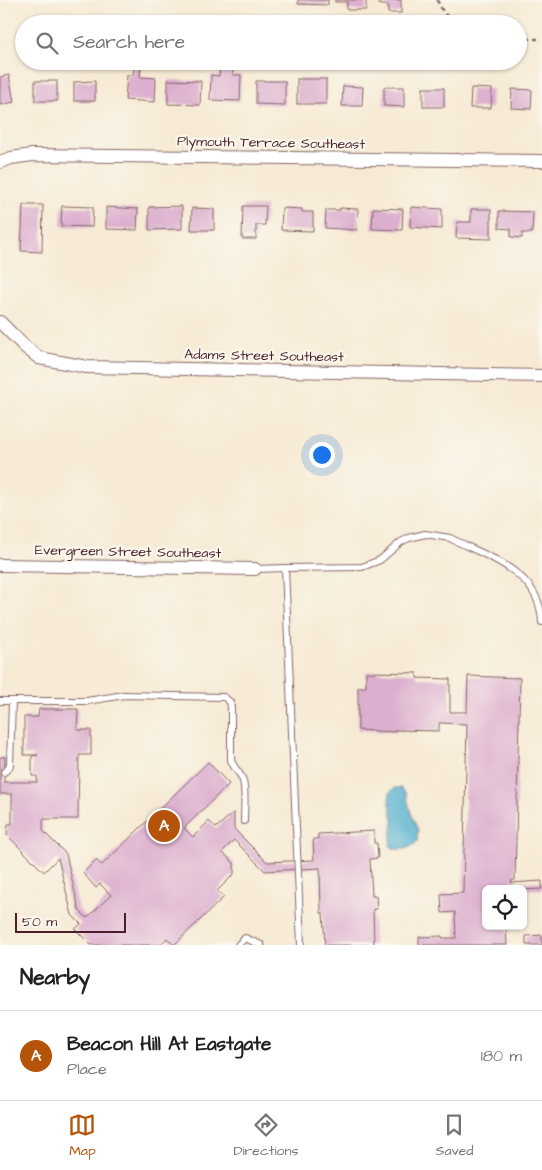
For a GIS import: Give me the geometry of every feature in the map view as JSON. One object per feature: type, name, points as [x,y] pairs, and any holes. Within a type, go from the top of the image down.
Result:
[{"type":"street","name":"Plymouth Terrace Southeast","points":[[0,162],[11,158],[32,155],[542,161]]},
{"type":"street","name":"Adams Street Southeast","points":[[0,322],[39,358],[87,367],[542,376]]},
{"type":"street","name":"Evergreen Street Southeast","points":[[0,565],[255,569]]},
{"type":"lane","points":[[255,569],[366,566],[380,560],[401,542],[409,538],[425,534],[443,536],[507,567],[526,581],[538,598],[542,622]]},
{"type":"lane","points":[[285,568],[301,945]]},
{"type":"lane","points":[[0,701],[87,701],[124,695],[224,697],[230,702],[232,763],[243,780],[244,821]]},
{"type":"lane","points":[[4,772],[9,768],[10,764],[12,701]]},
{"type":"lane","points":[[238,945],[245,938],[261,945]]},
{"type":"path","points":[[437,0],[446,15]]},
{"type":"path","points":[[527,39],[542,39]]},
{"type":"water","points":[[394,788],[401,788],[406,793],[418,830],[417,842],[411,847],[400,850],[390,846],[393,820],[389,800],[390,792]]},
{"type":"building","points":[[298,0],[328,0],[328,5],[298,4]]},
{"type":"building","points":[[335,0],[366,0],[366,10],[347,10],[347,2],[335,2]]},
{"type":"building","points":[[379,0],[401,0],[401,13],[388,13],[388,5],[379,5]]},
{"type":"building","points":[[134,70],[141,70],[140,77],[156,78],[155,102],[125,100],[127,75],[133,75]]},
{"type":"building","points":[[220,70],[233,70],[233,75],[241,75],[240,101],[210,100],[211,75],[219,76]]},
{"type":"building","points":[[9,75],[14,102],[0,105],[0,77]]},
{"type":"building","points":[[297,79],[326,79],[326,104],[297,104]]},
{"type":"building","points":[[168,80],[201,81],[200,105],[168,104]]},
{"type":"building","points":[[35,81],[57,81],[57,101],[35,101]]},
{"type":"building","points":[[95,81],[95,101],[74,101],[74,82]]},
{"type":"building","points":[[256,81],[285,81],[285,105],[256,104]]},
{"type":"building","points":[[343,86],[363,87],[362,106],[342,106]]},
{"type":"building","points":[[384,87],[404,87],[404,107],[384,106]]},
{"type":"building","points":[[423,88],[444,88],[444,107],[423,107]]},
{"type":"building","points":[[471,88],[492,89],[491,108],[470,108]]},
{"type":"building","points":[[512,89],[532,90],[531,109],[511,108]]},
{"type":"building","points":[[23,205],[43,205],[42,252],[21,251]]},
{"type":"building","points":[[62,206],[93,207],[92,227],[61,226]]},
{"type":"building","points":[[182,206],[182,229],[149,230],[149,207]]},
{"type":"building","points":[[243,206],[266,206],[265,225],[256,225],[256,239],[242,239]]},
{"type":"building","points":[[106,207],[138,209],[137,230],[106,229]]},
{"type":"building","points":[[411,207],[442,209],[442,229],[410,227]]},
{"type":"building","points":[[192,208],[214,209],[214,230],[191,230]]},
{"type":"building","points":[[282,208],[302,209],[302,212],[313,212],[313,231],[281,230]]},
{"type":"building","points":[[340,208],[358,209],[357,230],[325,228],[326,210],[340,210]]},
{"type":"building","points":[[373,208],[403,209],[402,230],[372,229]]},
{"type":"building","points":[[471,209],[491,209],[491,239],[456,238],[457,222],[471,222]]},
{"type":"building","points":[[499,211],[533,212],[532,233],[522,233],[522,238],[511,237],[511,229],[499,228]]},
{"type":"building","points":[[366,672],[417,673],[417,678],[450,679],[450,712],[467,712],[468,676],[520,678],[515,880],[512,880],[511,883],[542,881],[542,889],[527,890],[527,885],[482,885],[482,930],[506,930],[507,945],[419,945],[419,937],[442,936],[442,938],[456,938],[455,912],[442,913],[441,894],[463,893],[467,724],[439,723],[439,731],[395,730],[395,732],[358,730],[358,687],[366,687]]},
{"type":"building","points":[[39,709],[78,709],[77,730],[91,730],[91,755],[79,755],[78,819],[43,819],[43,831],[66,854],[79,910],[87,918],[111,895],[100,884],[96,888],[83,873],[96,860],[102,865],[208,762],[229,784],[184,828],[193,837],[209,821],[216,828],[234,812],[234,829],[267,862],[314,860],[313,839],[318,839],[318,834],[374,831],[374,843],[377,843],[378,858],[370,859],[372,896],[376,896],[377,909],[373,909],[374,945],[325,945],[323,913],[321,913],[320,868],[265,871],[234,840],[222,852],[234,863],[234,874],[217,891],[224,897],[174,945],[167,938],[160,945],[91,945],[75,929],[81,924],[72,915],[58,858],[44,872],[7,835],[8,824],[12,824],[12,794],[0,794],[0,757],[5,757],[4,782],[37,782],[37,776],[32,776],[32,756],[38,755],[24,755],[24,717],[38,717]]},
{"type":"building","points":[[542,935],[542,945],[526,945],[526,936]]},
{"type":"place","name":"Beacon Hill At Eastgate","points":[[164,826]]}]
